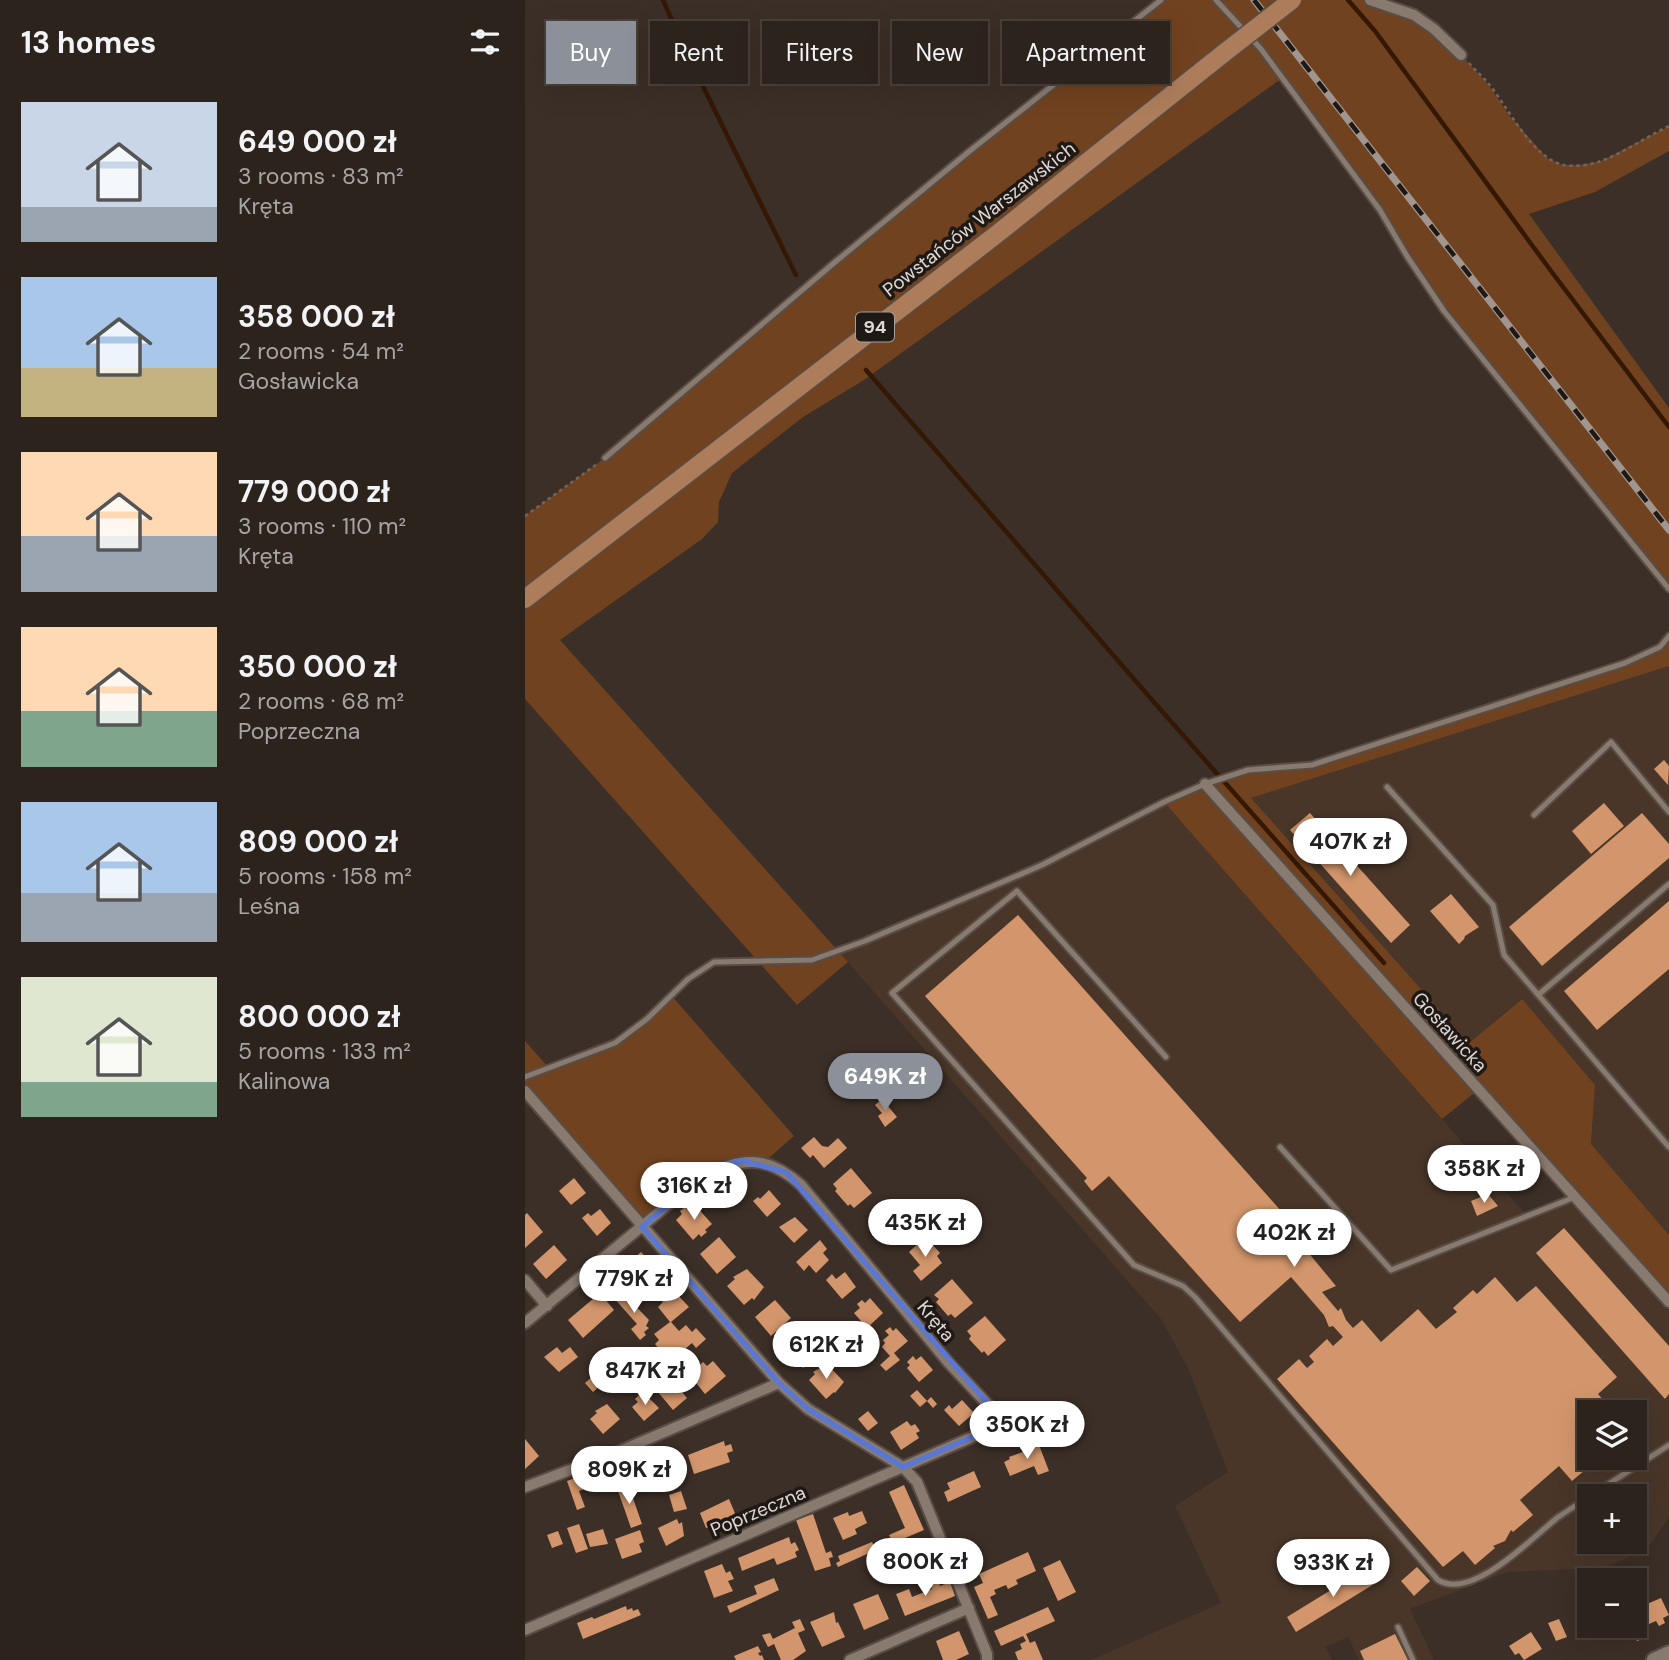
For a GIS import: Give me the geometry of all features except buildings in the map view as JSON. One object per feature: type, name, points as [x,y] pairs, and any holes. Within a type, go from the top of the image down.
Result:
[{"type":"main road","name":"Powstańców Warszawskich","points":[[525,598],[997,234],[1292,0]]},
{"type":"street","points":[[1370,0],[1414,15],[1442,36],[1461,55]]},
{"type":"street","name":"Gosławicka","points":[[1205,784],[1669,1302]]},
{"type":"street","points":[[525,1091],[779,1383],[808,1409],[903,1467],[917,1482],[989,1658]]},
{"type":"street","name":"Kręta","points":[[525,1323],[700,1178],[724,1165],[743,1161],[767,1165],[786,1172],[801,1185],[948,1362],[1005,1423]]},
{"type":"street","points":[[525,1280],[547,1306]]},
{"type":"street","points":[[525,1487],[620,1451],[779,1383]]},
{"type":"street","name":"Poprzeczna","points":[[525,1630],[1005,1423]]},
{"type":"street","points":[[850,1660],[969,1608]]},
{"type":"street","points":[[1654,1660],[1669,1653]]},
{"type":"lane","points":[[605,458],[960,158],[1161,0]]},
{"type":"lane","points":[[1216,0],[1261,49],[1372,199],[1444,311],[1669,589]]},
{"type":"lane","points":[[525,1077],[615,1044],[647,1019],[688,979],[714,962],[812,960],[1042,865],[1164,802],[1205,784],[1248,770],[1312,765],[1625,663],[1660,647],[1669,636]]},
{"type":"lane","points":[[1534,815],[1611,742],[1669,812]]},
{"type":"lane","points":[[1387,787],[1493,905],[1504,955],[1669,1147]]},
{"type":"lane","points":[[1538,995],[1669,884]]},
{"type":"lane","points":[[1166,1057],[1017,891],[893,993],[1134,1265],[1183,1286],[1195,1297],[1438,1580],[1455,1586],[1478,1578],[1504,1562],[1577,1505]]},
{"type":"lane","points":[[1280,1147],[1391,1270],[1575,1197]]},
{"type":"lane","points":[[1610,1484],[1669,1445]]},
{"type":"lane","points":[[1398,1627],[1413,1660]]},
{"type":"path","points":[[1461,55],[1489,84],[1509,115],[1547,158],[1563,165],[1601,161],[1669,126]]},
{"type":"path","points":[[525,516],[605,458]]},
{"type":"highlighted area","points":[[743,1161],[786,1172],[1005,1423],[903,1467],[808,1409],[779,1383],[642,1227],[700,1178],[724,1165]]},
{"type":"shaded area","points":[[1161,0],[1372,0],[1414,15],[1461,55],[1488,84],[1509,115],[1547,158],[1563,165],[1601,161],[1669,126],[1669,151],[1595,192],[1529,214],[1669,408],[1669,589],[1444,311],[1380,210],[1282,78],[864,380],[803,417],[732,473],[719,502],[718,522],[702,539],[560,640],[848,962],[797,1005],[525,699],[525,516],[605,458],[834,263],[1057,84],[1170,84],[1170,21],[1135,21]]},
{"type":"shaded area","points":[[1669,636],[1669,666],[1251,798],[1469,1043],[1522,999],[1595,1085],[1591,1144],[1669,1235],[1669,1302],[1478,1090],[1442,1119],[1164,802],[1248,770],[1312,765],[1539,692],[1660,647]]},
{"type":"shaded area","points":[[1669,666],[1669,1235],[1591,1144],[1595,1085],[1521,999],[1469,1043],[1251,798]]},
{"type":"shaded area","points":[[1164,802],[1527,1216],[1575,1197],[1669,1302],[1669,1517],[1647,1549],[1647,1484],[1577,1484],[1577,1554],[1636,1554],[1604,1568],[1507,1572],[1410,1609],[1434,1660],[1359,1660],[1348,1637],[1326,1647],[1332,1660],[1091,1660],[1221,1603],[1175,1506],[1228,1472],[1188,1368],[1161,1319],[838,951],[1042,865]]},
{"type":"shaded area","points":[[671,995],[794,1136],[762,1164],[724,1165],[642,1227],[525,1091],[525,1041],[549,1068],[615,1043]]},
{"type":"waterway","points":[[663,0],[796,275]]},
{"type":"waterway","points":[[1348,0],[1375,31],[1669,427]]},
{"type":"waterway","points":[[866,370],[1384,963]]},
{"type":"railway","points":[[1254,0],[1669,530]]}]
